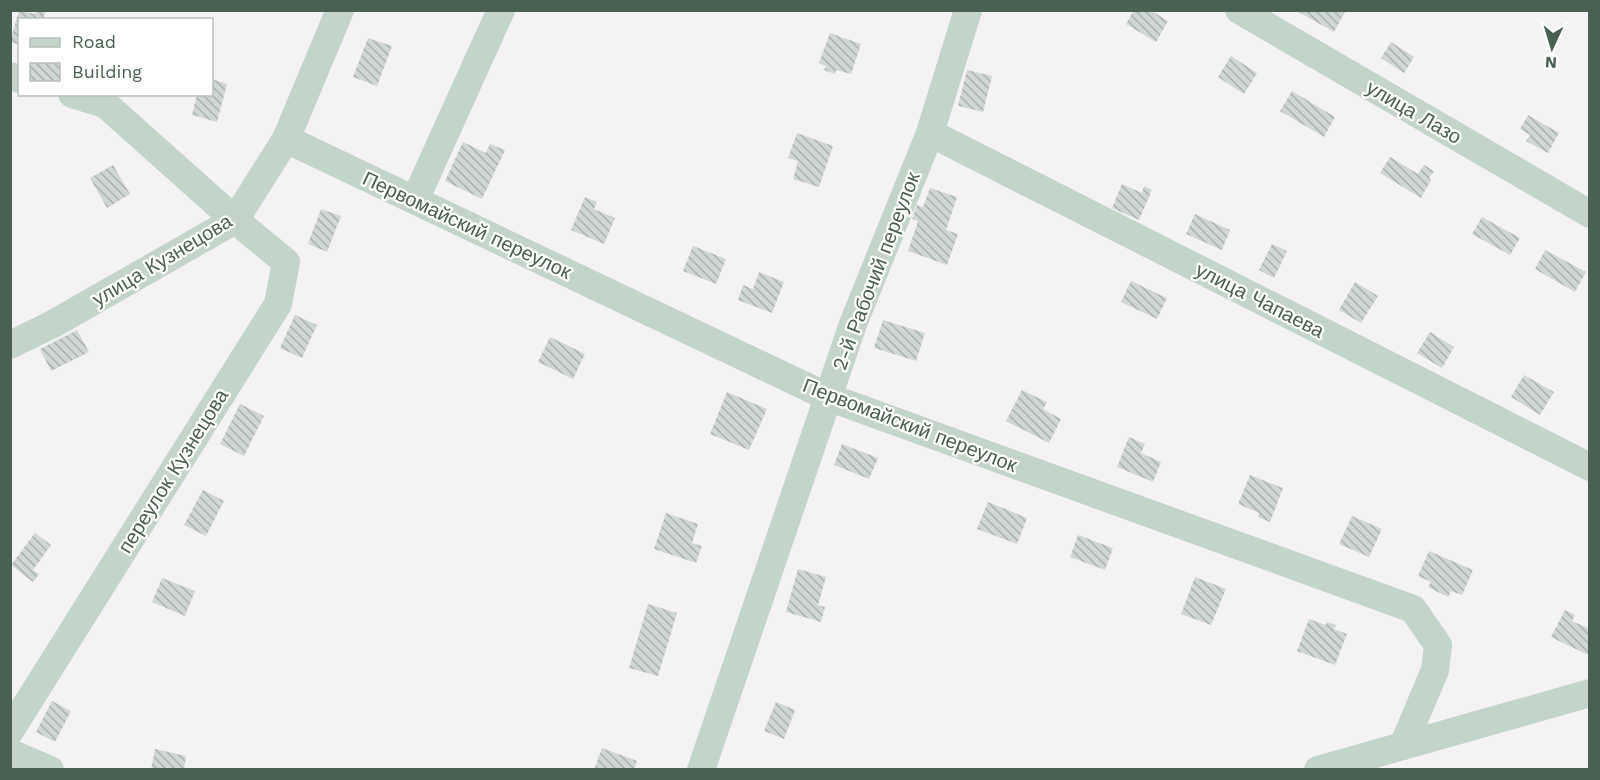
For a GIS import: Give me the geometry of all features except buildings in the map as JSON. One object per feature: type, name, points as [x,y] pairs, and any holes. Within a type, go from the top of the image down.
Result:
[{"type":"street","name":"улица Кузнецова","points":[[10,345],[53,324],[235,220],[286,139],[340,10]]},
{"type":"street","points":[[415,200],[501,10]]},
{"type":"street","name":"2-й Рабочий переулок","points":[[701,770],[853,324],[930,133],[968,10]]},
{"type":"street","name":"улица Лазо","points":[[1239,10],[1590,214]]},
{"type":"street","points":[[79,96],[105,104],[235,220]]},
{"type":"street","name":"улица Чапаева","points":[[930,133],[1590,467]]},
{"type":"street","name":"Первомайский переулок","points":[[286,139],[828,397],[1413,609],[1438,645],[1435,670],[1402,746]]},
{"type":"street","name":"переулок Кузнецова","points":[[10,731],[278,304],[286,262],[235,220]]},
{"type":"street","points":[[1318,770],[1590,693]]},
{"type":"street","points":[[10,753],[50,770]]}]
